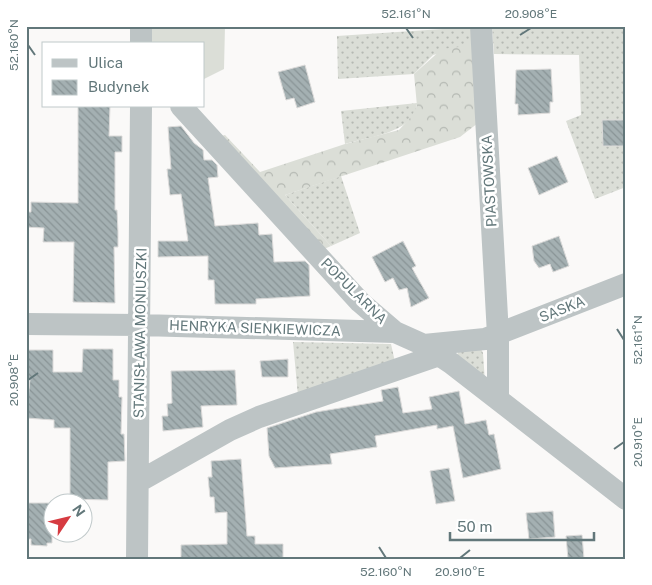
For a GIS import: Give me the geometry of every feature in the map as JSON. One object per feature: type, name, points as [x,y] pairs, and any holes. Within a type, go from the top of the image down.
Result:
[{"type":"street","points":[[141,26],[141,42]]},
{"type":"street","name":"PIASTOWSKA","points":[[481,26],[498,335],[498,399]]},
{"type":"street","name":"STANISŁAWA MONIUSZKI","points":[[137,559],[141,325],[141,108]]},
{"type":"street","name":"POPULARNA","points":[[183,108],[360,302],[395,332],[431,350],[498,399],[626,498]]},
{"type":"street","name":"SASKA","points":[[431,350],[498,335],[626,284]]},
{"type":"street","name":"HENRYKA SIENKIEWICZA","points":[[26,324],[395,332]]},
{"type":"street","points":[[138,482],[230,430],[431,350]]},
{"type":"green space","points":[[151,26],[225,26],[224,69],[205,78],[205,42],[151,42]]},
{"type":"green space","points":[[492,26],[626,26],[626,187],[595,199],[566,121],[581,115],[579,55],[494,54]]},
{"type":"green space","points":[[473,27],[475,45],[433,55],[414,74],[338,79],[337,36]]},
{"type":"green space","points":[[475,45],[478,123],[460,137],[285,195],[331,246],[322,250],[221,136],[225,135],[260,172],[345,144],[399,130],[411,117],[417,106],[414,74],[442,49]]},
{"type":"green space","points":[[417,103],[414,113],[408,121],[399,127],[377,136],[345,144],[341,111]]},
{"type":"green space","points":[[341,176],[360,233],[331,246],[285,195]]},
{"type":"green space","points":[[293,342],[391,344],[395,362],[298,396]]},
{"type":"green space","points":[[481,349],[483,353],[485,382],[457,357],[458,352]]},
{"type":"building","points":[[305,65],[315,102],[297,108],[294,98],[286,100],[278,72]]},
{"type":"building","points":[[551,69],[553,102],[550,102],[550,113],[518,115],[518,104],[515,104],[516,70]]},
{"type":"building","points":[[78,108],[110,108],[109,136],[122,136],[122,152],[115,152],[115,210],[117,210],[118,247],[114,247],[115,303],[73,302],[74,242],[43,242],[44,228],[26,227],[26,212],[31,212],[31,202],[78,203]]},
{"type":"building","points":[[602,120],[626,120],[626,146],[603,146]]},
{"type":"building","points":[[181,126],[194,143],[203,150],[204,160],[212,160],[217,165],[218,177],[208,178],[215,226],[258,223],[259,235],[272,234],[274,262],[305,261],[309,265],[310,296],[256,299],[256,304],[215,304],[214,280],[208,280],[208,256],[158,257],[158,241],[188,241],[181,194],[170,195],[167,169],[171,169],[168,127]]},
{"type":"building","points":[[557,156],[568,182],[539,195],[528,168]]},
{"type":"building","points":[[559,236],[569,266],[553,272],[550,264],[539,268],[534,261],[532,246]]},
{"type":"building","points":[[403,241],[416,266],[412,268],[429,298],[411,307],[407,288],[399,290],[393,278],[385,282],[372,257]]},
{"type":"building","points":[[83,349],[113,349],[113,380],[119,380],[119,397],[122,397],[121,434],[124,434],[125,461],[108,462],[108,500],[92,500],[92,492],[70,492],[70,428],[54,428],[54,420],[26,418],[30,380],[26,380],[26,350],[53,350],[53,372],[82,372]]},
{"type":"building","points":[[288,359],[288,377],[262,377],[260,361]]},
{"type":"building","points":[[235,370],[237,405],[201,406],[203,427],[163,431],[162,416],[168,416],[167,404],[172,403],[171,371]]},
{"type":"building","points":[[398,387],[403,413],[432,409],[429,397],[459,391],[465,424],[486,420],[489,435],[494,434],[501,469],[463,478],[453,426],[437,429],[437,425],[375,436],[377,447],[330,454],[332,464],[275,468],[269,456],[267,428],[316,412],[383,401],[381,390]]},
{"type":"building","points":[[241,459],[247,536],[255,536],[255,544],[283,544],[283,559],[181,559],[181,545],[227,544],[227,512],[215,513],[214,497],[210,497],[208,477],[212,477],[211,461]]},
{"type":"building","points":[[449,468],[455,501],[436,504],[430,471]]},
{"type":"building","points":[[26,503],[42,503],[42,542],[52,543],[47,543],[47,546],[31,545],[31,539],[26,539]]},
{"type":"building","points":[[553,511],[555,537],[529,539],[526,513]]},
{"type":"building","points":[[582,535],[584,559],[568,559],[566,536]]}]
